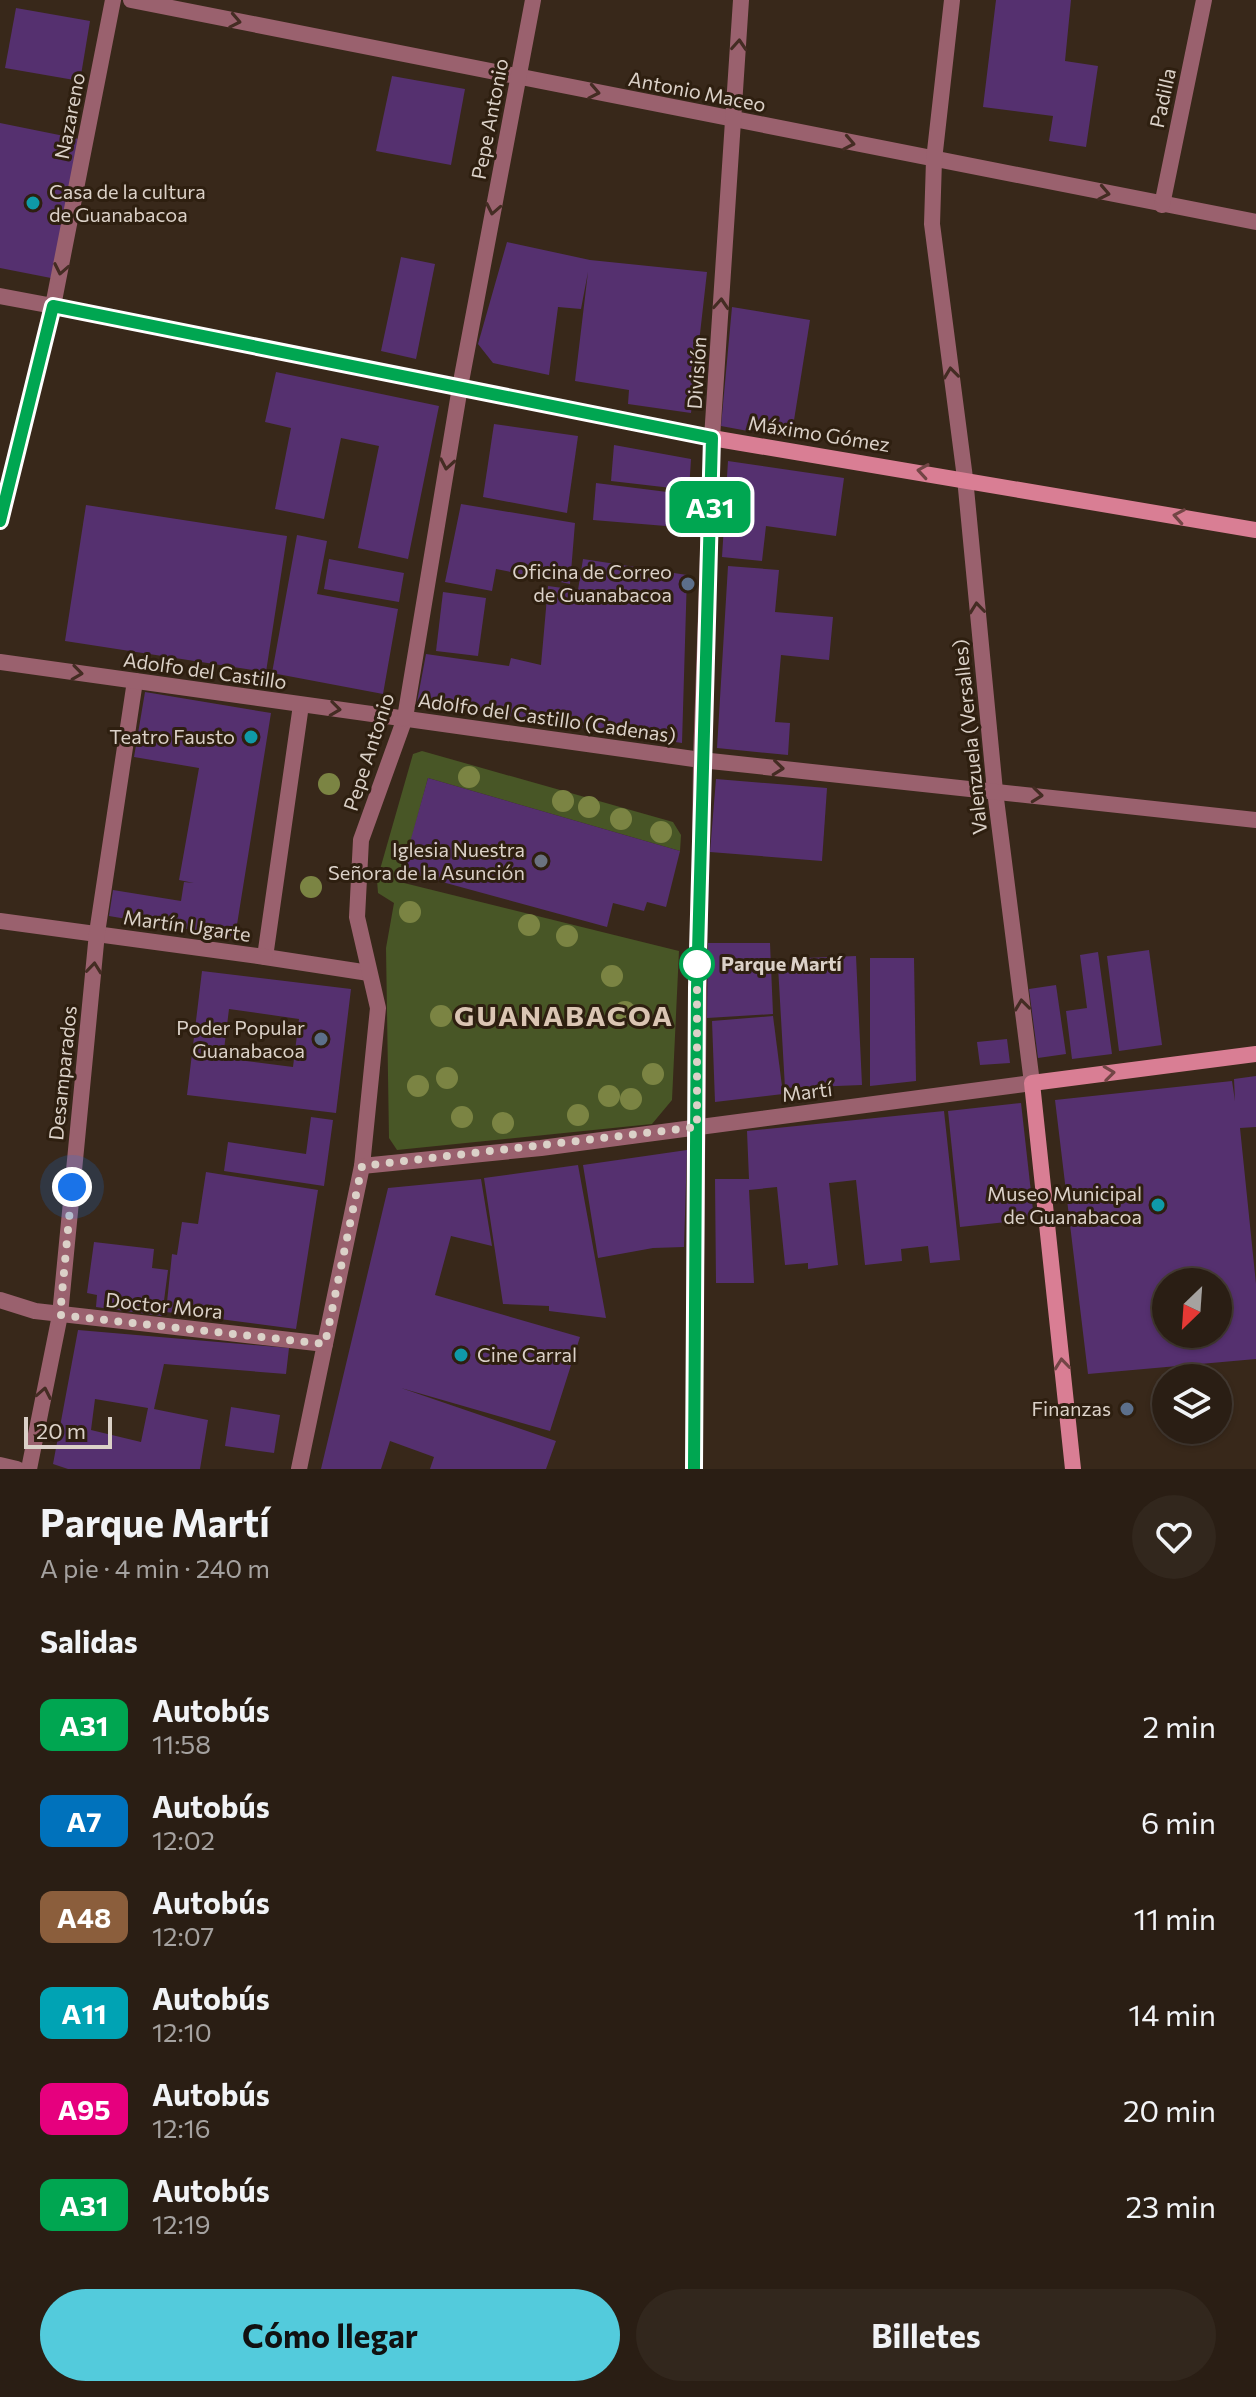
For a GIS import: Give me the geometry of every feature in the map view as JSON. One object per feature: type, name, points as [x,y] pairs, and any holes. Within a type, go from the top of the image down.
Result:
[{"type":"main road","name":"Máximo Gómez","points":[[53,306],[712,438],[965,478],[1256,530]]},
{"type":"main road","name":"Nazareno","points":[[0,521],[53,306]]},
{"type":"main road","name":"Martí","points":[[1032,1083],[1256,1054]]},
{"type":"main road","name":"Valenzuela (Versalles)","points":[[1032,1083],[1073,1469]]},
{"type":"street","name":"Nazareno","points":[[53,306],[113,0]]},
{"type":"street","name":"Antonio Maceo","points":[[131,0],[1256,222]]},
{"type":"street","name":"Pepe Antonio","points":[[299,1469],[362,1166],[378,1008],[357,917],[361,840],[405,718],[460,387],[533,0]]},
{"type":"street","name":"División","points":[[694,1469],[701,760],[712,438],[741,0]]},
{"type":"street","name":"Valenzuela (Versalles)","points":[[952,0],[934,160],[932,224],[965,478],[995,791],[1032,1083]]},
{"type":"street","name":"Padilla","points":[[1162,205],[1204,0]]},
{"type":"street","name":"Máximo Gómez","points":[[0,296],[53,306]]},
{"type":"street","name":"Adolfo del Castillo","points":[[0,662],[405,718]]},
{"type":"street","name":"Desamparados","points":[[29,1469],[60,1315],[97,933],[135,681]]},
{"type":"street","points":[[265,957],[301,705]]},
{"type":"street","name":"Adolfo del Castillo (Cadenas)","points":[[405,718],[701,760],[1256,820]]},
{"type":"street","name":"Martín Ugarte","points":[[0,921],[369,973]]},
{"type":"street","name":"Martí","points":[[362,1166],[697,1127],[1032,1083]]},
{"type":"street","name":"Doctor Mora","points":[[0,1300],[60,1315],[325,1344]]},
{"type":"street","points":[[0,1465],[17,1469]]},
{"type":"green space","points":[[422,751],[673,822],[681,835],[680,851],[428,778],[400,882],[679,951],[672,1100],[652,1124],[397,1150],[389,1138],[386,948],[394,903],[378,893],[377,880],[413,754]]},
{"type":"building","points":[[996,0],[1071,0],[1065,61],[1098,66],[1086,147],[1049,141],[1053,116],[983,107]]},
{"type":"building","points":[[16,8],[90,21],[80,81],[5,68]]},
{"type":"building","points":[[392,76],[465,89],[451,165],[376,151]]},
{"type":"building","name":"Casa de la cultura de Guanabacoa","points":[[0,123],[79,139],[51,278],[0,268]]},
{"type":"building","points":[[507,242],[590,260],[707,272],[691,413],[628,404],[629,390],[575,381],[588,272],[581,309],[558,307],[549,375],[493,363],[478,344]]},
{"type":"building","points":[[401,257],[435,264],[416,359],[381,351]]},
{"type":"building","points":[[732,307],[810,320],[791,439],[721,426]]},
{"type":"building","points":[[276,372],[439,406],[408,559],[358,548],[379,446],[341,438],[324,519],[275,509],[291,428],[265,422]]},
{"type":"building","points":[[494,424],[578,436],[567,513],[483,497]]},
{"type":"building","points":[[614,445],[691,459],[689,490],[611,481]]},
{"type":"building","points":[[728,461],[844,478],[836,536],[766,526],[762,561],[722,557]]},
{"type":"building","points":[[596,483],[691,495],[690,528],[593,520]]},
{"type":"building","points":[[461,504],[575,523],[570,584],[496,569],[492,591],[445,582]]},
{"type":"building","points":[[86,505],[287,536],[266,672],[65,641]]},
{"type":"building","points":[[297,535],[327,541],[317,594],[398,609],[383,694],[272,673]]},
{"type":"building","points":[[329,559],[404,573],[399,602],[324,589]]},
{"type":"building","points":[[583,559],[687,575],[682,743],[417,702],[426,654],[509,666],[511,658],[541,665],[548,586],[578,590]]},
{"type":"building","points":[[728,566],[779,570],[775,612],[833,617],[829,660],[781,655],[775,722],[790,723],[788,755],[717,748]]},
{"type":"building","points":[[443,592],[486,598],[478,656],[436,651]]},
{"type":"building","points":[[145,692],[271,713],[235,937],[109,916],[113,890],[181,901],[184,882],[194,883],[179,880],[199,768],[134,757]]},
{"type":"building","name":"Iglesia Nuestra Señora de la Asunción","points":[[428,778],[680,851],[666,907],[647,902],[644,911],[613,903],[607,927],[402,871]]},
{"type":"building","points":[[716,779],[827,788],[822,861],[710,852]]},
{"type":"building","points":[[708,943],[770,943],[773,1014],[707,1018]]},
{"type":"building","points":[[1149,950],[1162,1045],[1119,1051],[1107,956]]},
{"type":"building","points":[[1098,952],[1112,1054],[1072,1059],[1066,1011],[1087,1008],[1080,955]]},
{"type":"building","points":[[856,956],[862,1085],[785,1088],[778,966],[806,965],[806,958]]},
{"type":"building","points":[[870,958],[914,958],[916,1081],[870,1086]]},
{"type":"building","name":"Poder Popular Guanabacoa","points":[[202,971],[351,989],[336,1113],[187,1095]],"holes":[[[229,1009],[299,1019],[293,1067],[223,1058]]]},
{"type":"building","points":[[1056,985],[1066,1054],[1038,1058],[1029,989]]},
{"type":"building","points":[[773,1016],[783,1094],[715,1102],[712,1021]]},
{"type":"building","points":[[1007,1039],[1010,1063],[980,1065],[977,1042]]},
{"type":"building","name":"Museo Municipal de Guanabacoa","points":[[1256,1076],[1256,1127],[1240,1128],[1256,1284],[1256,1359],[1152,1364],[1152,1368],[1088,1374],[1055,1100],[1232,1081],[1235,1101],[1234,1079]]},
{"type":"building","points":[[1021,1103],[1034,1219],[960,1227],[948,1111]]},
{"type":"building","points":[[944,1111],[960,1260],[930,1263],[928,1246],[901,1249],[902,1261],[865,1265],[856,1180],[829,1183],[838,1265],[808,1269],[808,1263],[785,1265],[777,1187],[749,1190],[754,1283],[716,1283],[715,1179],[749,1179],[747,1131]]},
{"type":"building","points":[[311,1117],[333,1120],[324,1186],[224,1171],[228,1142],[306,1154]]},
{"type":"building","points":[[687,1150],[684,1247],[653,1248],[598,1258],[583,1165]]},
{"type":"building","points":[[578,1165],[606,1318],[549,1311],[549,1306],[503,1304],[484,1178]]},
{"type":"building","points":[[206,1172],[318,1190],[296,1329],[166,1312],[172,1254],[177,1255],[182,1222],[198,1224]]},
{"type":"building","points":[[481,1179],[492,1246],[451,1236],[435,1295],[580,1337],[550,1431],[401,1388],[556,1441],[546,1469],[430,1469],[434,1457],[390,1441],[381,1469],[321,1469],[388,1188]]},
{"type":"building","points":[[94,1242],[154,1249],[152,1268],[168,1270],[162,1316],[96,1307],[97,1295],[87,1293]]},
{"type":"building","points":[[78,1330],[289,1348],[286,1374],[164,1364],[154,1409],[208,1420],[200,1469],[68,1469],[53,1464]],"holes":[[[95,1399],[148,1408],[141,1442],[91,1430]]]},
{"type":"building","points":[[231,1407],[280,1415],[274,1453],[225,1446]]},
{"type":"bus line","name":"A31","points":[[0,521],[53,306],[320,362],[712,438],[696,1036],[694,1469]]},
{"type":"place","name":"Casa de la cultura de Guanabacoa","points":[[33,203]]},
{"type":"place","name":"Oficina de Correo de Guanabacoa","points":[[688,584]]},
{"type":"place","name":"Teatro Fausto","points":[[251,737]]},
{"type":"place","name":"Iglesia Nuestra Señora de la Asunción","points":[[541,861]]},
{"type":"place","name":"Parque Martí","points":[[697,964]]},
{"type":"place","name":"Poder Popular Guanabacoa","points":[[321,1039]]},
{"type":"place","name":"Museo Municipal de Guanabacoa","points":[[1158,1205]]},
{"type":"place","name":"Cine Carral","points":[[461,1355]]},
{"type":"place","name":"Finanzas","points":[[1127,1409]]},
{"type":"district","name":"GUANABACOA","points":[[564,1016]]},
{"type":"route","points":[[72,1187],[60,1315],[325,1344],[362,1166],[541,1148],[697,1127],[697,964]]}]
